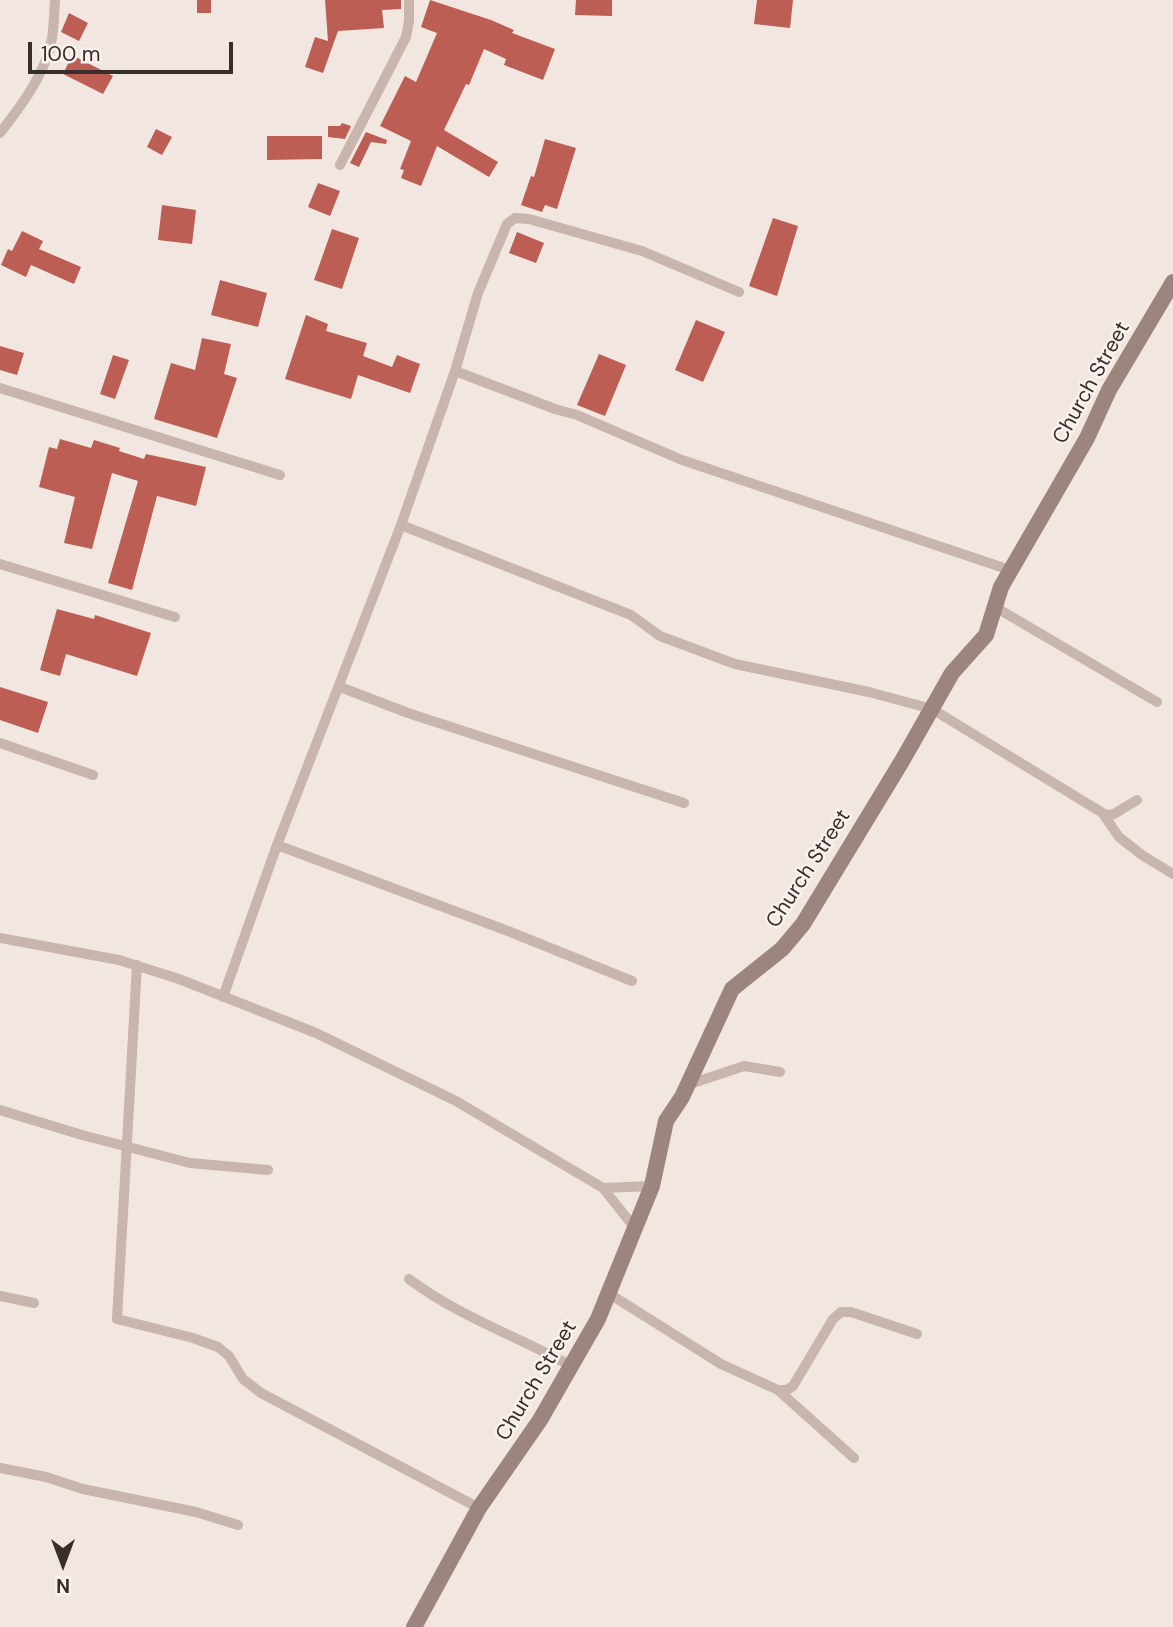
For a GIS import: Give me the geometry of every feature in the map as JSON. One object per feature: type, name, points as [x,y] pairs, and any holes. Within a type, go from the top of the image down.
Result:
[{"type":"street","points":[[0,133],[18,110],[42,67],[51,44],[55,0]]},
{"type":"street","points":[[340,165],[406,37],[410,0]]},
{"type":"street","points":[[223,997],[278,845],[401,526],[455,371],[478,293],[507,224],[515,218],[529,219],[642,251],[739,292]]},
{"type":"street","name":"Church Street","points":[[414,1627],[479,1508],[517,1457],[598,1319],[652,1186],[666,1121],[687,1085],[732,989],[782,948],[803,924],[952,673],[986,635],[1001,587],[1010,570],[1087,438],[1109,390],[1173,282]]},
{"type":"street","points":[[455,371],[577,415],[682,460],[1010,570]]},
{"type":"street","points":[[0,388],[280,475]]},
{"type":"street","points":[[401,526],[631,615],[660,636],[693,650],[735,664],[932,709],[1108,816],[1137,800]]},
{"type":"street","points":[[0,564],[175,617]]},
{"type":"street","points":[[995,607],[1157,702]]},
{"type":"street","points":[[340,687],[408,713],[684,803]]},
{"type":"street","points":[[0,743],[93,775]]},
{"type":"street","points":[[1103,814],[1119,837],[1142,856],[1173,874]]},
{"type":"street","points":[[278,845],[508,931],[632,981]]},
{"type":"street","points":[[0,938],[137,965],[316,1033],[456,1101],[603,1188],[635,1227]]},
{"type":"street","points":[[137,965],[117,1320],[194,1338],[218,1347],[229,1356],[243,1379],[261,1393],[479,1508]]},
{"type":"street","points":[[687,1085],[744,1066],[780,1072]]},
{"type":"street","points":[[0,1110],[190,1163],[268,1170]]},
{"type":"street","points":[[603,1188],[652,1186]]},
{"type":"street","points":[[409,1279],[458,1312],[538,1347],[571,1366]]},
{"type":"street","points":[[608,1293],[721,1364],[778,1390],[854,1458]]},
{"type":"street","points":[[0,1296],[34,1303]]},
{"type":"street","points":[[778,1390],[787,1390],[793,1386],[833,1320],[841,1312],[851,1312],[916,1334]]},
{"type":"street","points":[[0,1468],[46,1477],[83,1489],[196,1512],[238,1525]]},
{"type":"building","points":[[197,0],[211,0],[211,13],[197,13]]},
{"type":"building","points":[[325,0],[401,0],[401,9],[382,10],[384,28],[338,31],[323,73],[305,67],[315,37],[328,41]]},
{"type":"building","points":[[430,0],[491,20],[514,30],[512,33],[555,49],[543,80],[504,65],[506,59],[484,49],[469,85],[466,84],[444,130],[498,162],[489,177],[437,146],[421,186],[401,178],[404,170],[400,169],[411,141],[380,126],[405,76],[416,82],[437,33],[421,27]]},
{"type":"building","points":[[576,0],[612,0],[612,16],[575,15]]},
{"type":"building","points":[[757,0],[793,0],[790,28],[754,24]]},
{"type":"building","points":[[69,13],[88,23],[79,41],[61,32]]},
{"type":"building","points":[[72,55],[113,76],[103,94],[63,74]]},
{"type":"building","points":[[342,123],[351,126],[345,139],[328,137],[328,126],[340,126]]},
{"type":"building","points":[[156,129],[172,137],[162,155],[147,147]]},
{"type":"building","points":[[366,132],[387,140],[386,144],[371,142],[359,167],[350,163]]},
{"type":"building","points":[[267,136],[322,136],[322,159],[267,160]]},
{"type":"building","points":[[545,139],[576,148],[557,209],[545,205],[542,212],[521,205],[531,176],[534,177]]},
{"type":"building","points":[[318,183],[340,191],[330,216],[308,207]]},
{"type":"building","points":[[162,205],[196,210],[192,244],[158,240]]},
{"type":"building","points":[[773,218],[798,226],[777,296],[749,286]]},
{"type":"building","points":[[332,229],[359,238],[342,289],[314,280]]},
{"type":"building","points":[[22,231],[43,241],[39,249],[81,267],[74,284],[31,265],[26,277],[1,265],[8,249],[12,251]]},
{"type":"building","points":[[517,232],[544,243],[536,263],[509,253]]},
{"type":"building","points":[[220,280],[267,293],[258,327],[211,315]]},
{"type":"building","points":[[306,315],[328,324],[326,331],[367,343],[363,356],[392,367],[397,355],[420,364],[410,393],[358,375],[351,399],[285,379]]},
{"type":"building","points":[[696,320],[725,332],[703,382],[675,370]]},
{"type":"building","points":[[202,338],[231,344],[224,374],[237,378],[217,438],[154,419],[171,363],[195,370]]},
{"type":"building","points":[[0,346],[24,353],[17,375],[0,370]]},
{"type":"building","points":[[599,354],[626,365],[605,416],[577,405]]},
{"type":"building","points":[[113,355],[129,360],[115,399],[100,394]]},
{"type":"building","points":[[60,439],[91,448],[94,440],[144,459],[146,454],[206,467],[196,506],[157,496],[132,590],[108,583],[138,481],[112,473],[92,549],[64,543],[75,497],[39,487],[49,447],[57,449]]},
{"type":"building","points":[[57,609],[94,619],[95,615],[151,633],[137,676],[66,654],[60,676],[40,670]]},
{"type":"building","points":[[0,687],[48,702],[38,733],[0,720]]}]
